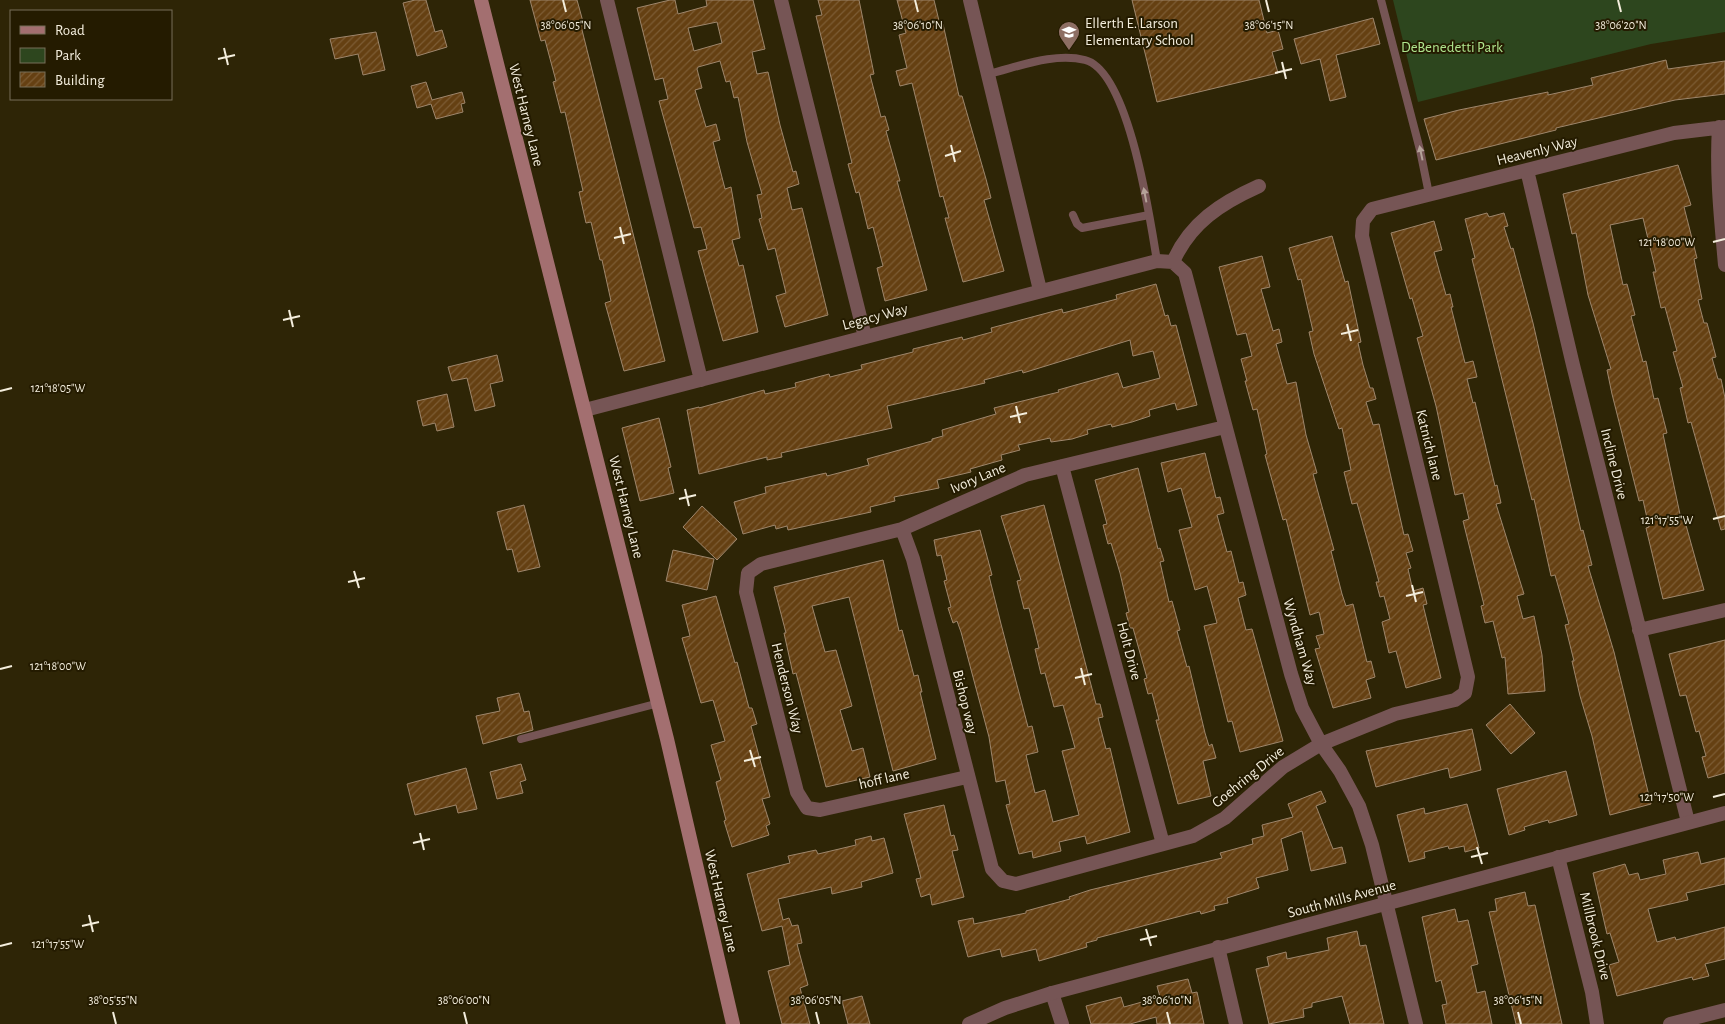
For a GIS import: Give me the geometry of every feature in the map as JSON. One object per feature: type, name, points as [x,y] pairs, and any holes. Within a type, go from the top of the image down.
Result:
[{"type":"main road","name":"West Harney Lane","points":[[481,0],[658,703],[733,1024]]},
{"type":"street","points":[[607,0],[701,380]]},
{"type":"street","points":[[781,0],[865,337]]},
{"type":"street","points":[[970,0],[1040,290]]},
{"type":"street","points":[[1722,127],[1717,159],[1725,265]]},
{"type":"street","name":"Heavenly Way","points":[[1363,221],[1372,209],[1429,194],[1674,133],[1722,127]]},
{"type":"street","name":"Incline Drive","points":[[1527,170],[1639,630],[1688,822]]},
{"type":"street","points":[[1173,262],[1180,244],[1199,221],[1230,199],[1259,186]]},
{"type":"street","name":"Katnich lane","points":[[1363,221],[1362,236],[1468,677]]},
{"type":"street","name":"Legacy Way","points":[[585,410],[1040,290],[1157,261],[1173,262]]},
{"type":"street","name":"Wyndham Way","points":[[1173,262],[1185,273],[1291,674],[1302,708],[1321,744],[1340,770],[1358,806],[1372,845],[1416,1024]]},
{"type":"street","name":"Ivory Lane","points":[[748,573],[761,564],[902,529],[1025,475],[1226,427]]},
{"type":"street","name":"Holt Drive","points":[[1062,466],[1163,844]]},
{"type":"street","name":"Bishop way","points":[[902,529],[913,559],[967,777],[992,869],[1003,881]]},
{"type":"street","name":"Henderson Way","points":[[748,573],[746,592],[797,792],[807,808]]},
{"type":"street","points":[[1639,630],[1725,610]]},
{"type":"street","name":"Goehring Drive","points":[[1003,881],[1016,884],[1193,836],[1225,818],[1283,767],[1321,744],[1395,714],[1455,700],[1464,693],[1468,677]]},
{"type":"street","name":"hoff lane","points":[[807,808],[820,810],[967,777]]},
{"type":"street","name":"South Mills Avenue","points":[[969,1024],[1005,1008],[1052,993],[1218,947],[1725,813]]},
{"type":"street","name":"Millbrook Drive","points":[[1558,857],[1592,992],[1597,1024]]},
{"type":"street","points":[[1218,947],[1236,1024]]},
{"type":"street","points":[[1052,993],[1062,1024]]},
{"type":"street","points":[[1670,1024],[1725,1010]]},
{"type":"lane","points":[[1382,0],[1429,194]]},
{"type":"lane","points":[[988,74],[1066,56],[1087,60],[1102,69],[1118,96],[1142,175],[1157,261]]},
{"type":"lane","points":[[1073,215],[1076,224],[1082,228],[1149,215]]},
{"type":"lane","points":[[521,739],[658,703]]},
{"type":"green space","name":"DeBenedetti Park","points":[[1393,0],[1725,0],[1725,32],[1651,44],[1418,102]]},
{"type":"building","points":[[426,0],[435,32],[442,30],[447,47],[417,56],[403,3]]},
{"type":"building","points":[[530,0],[577,0],[585,29],[582,30],[665,361],[624,371],[605,303],[611,301],[602,260],[600,260],[591,222],[586,223],[579,192],[583,191],[565,112],[561,113],[553,82],[556,81],[545,40],[541,41]]},
{"type":"building","points":[[675,0],[678,14],[707,6],[706,0],[753,0],[765,49],[752,52],[757,74],[768,72],[793,172],[796,171],[799,184],[787,188],[792,210],[802,208],[828,315],[785,327],[776,296],[786,293],[775,248],[768,250],[759,219],[762,218],[757,195],[762,194],[747,142],[738,97],[734,98],[730,81],[726,82],[720,61],[698,67],[702,88],[695,90],[706,127],[716,124],[720,140],[713,142],[725,189],[731,187],[740,238],[732,240],[739,266],[743,265],[758,332],[723,341],[698,251],[707,249],[701,227],[694,228],[659,101],[668,99],[663,78],[655,80],[637,8]],"holes":[[[717,22],[722,43],[694,51],[688,28]]]},
{"type":"building","points":[[818,0],[859,0],[874,74],[870,75],[881,117],[885,116],[889,130],[886,131],[900,181],[897,181],[927,290],[885,301],[877,268],[883,266],[873,227],[868,229],[859,192],[856,193],[848,164],[852,163],[816,16],[822,15]]},
{"type":"building","points":[[897,0],[934,0],[940,25],[943,24],[959,96],[962,96],[991,198],[984,200],[1004,271],[963,282],[945,218],[949,218],[943,196],[940,197],[912,83],[900,86],[896,71],[907,68],[899,35],[906,33]]},
{"type":"building","points":[[1132,0],[1259,0],[1267,33],[1278,30],[1283,49],[1272,52],[1278,73],[1157,102]]},
{"type":"building","points":[[1373,18],[1380,44],[1336,55],[1346,97],[1330,101],[1320,59],[1301,64],[1294,39]]},
{"type":"building","points":[[376,32],[385,70],[363,75],[358,54],[335,59],[330,39]]},
{"type":"building","points":[[1666,60],[1668,69],[1725,61],[1725,94],[1675,100],[1556,128],[1556,130],[1436,160],[1424,119],[1548,92],[1548,95],[1593,85],[1591,78]]},
{"type":"building","points":[[426,82],[432,100],[462,92],[465,103],[461,104],[463,112],[436,119],[431,104],[417,108],[411,86]]},
{"type":"building","points":[[1678,165],[1691,205],[1684,207],[1697,258],[1694,259],[1702,299],[1698,300],[1704,323],[1707,323],[1716,357],[1712,358],[1718,379],[1721,379],[1725,398],[1725,529],[1721,530],[1691,422],[1688,423],[1680,388],[1683,387],[1673,352],[1677,351],[1665,307],[1661,308],[1653,272],[1656,272],[1643,218],[1610,225],[1623,285],[1627,284],[1635,315],[1631,316],[1643,362],[1646,361],[1654,399],[1658,398],[1667,433],[1663,434],[1681,519],[1684,518],[1704,590],[1663,599],[1646,528],[1649,527],[1643,500],[1639,501],[1612,394],[1607,370],[1611,369],[1588,295],[1576,233],[1572,234],[1563,194]]},
{"type":"building","points":[[1487,213],[1489,217],[1504,213],[1508,226],[1504,227],[1511,249],[1513,248],[1533,323],[1581,531],[1583,530],[1592,565],[1588,566],[1614,652],[1651,804],[1610,815],[1572,661],[1574,661],[1565,625],[1569,624],[1555,575],[1551,576],[1534,499],[1532,500],[1472,259],[1475,258],[1465,219]]},
{"type":"building","points":[[1434,221],[1442,250],[1434,252],[1446,295],[1450,294],[1453,307],[1451,307],[1465,363],[1473,361],[1477,377],[1467,379],[1473,403],[1475,402],[1495,486],[1497,485],[1501,503],[1496,504],[1524,594],[1517,596],[1523,619],[1534,616],[1542,655],[1545,691],[1508,694],[1505,657],[1502,658],[1493,621],[1485,623],[1481,606],[1484,605],[1463,521],[1469,519],[1463,493],[1455,495],[1436,406],[1417,338],[1423,336],[1391,233]]},
{"type":"building","points":[[1332,236],[1345,282],[1348,281],[1361,342],[1358,343],[1363,365],[1370,388],[1373,388],[1376,399],[1366,402],[1373,425],[1379,424],[1404,535],[1408,534],[1413,551],[1406,553],[1411,568],[1408,569],[1413,591],[1423,588],[1427,604],[1423,605],[1441,678],[1406,688],[1396,651],[1389,653],[1382,622],[1390,619],[1384,596],[1380,597],[1376,582],[1379,582],[1357,503],[1352,504],[1344,472],[1351,470],[1342,428],[1339,429],[1314,354],[1309,332],[1313,331],[1301,279],[1298,280],[1289,248]]},
{"type":"building","points":[[1262,256],[1270,287],[1261,289],[1273,331],[1279,329],[1282,342],[1276,344],[1287,384],[1296,382],[1306,435],[1317,473],[1313,474],[1334,550],[1331,551],[1342,594],[1346,606],[1353,604],[1367,662],[1371,661],[1375,677],[1366,680],[1371,698],[1333,708],[1315,649],[1320,648],[1316,636],[1324,634],[1319,612],[1310,615],[1286,519],[1283,520],[1265,455],[1267,454],[1257,409],[1253,410],[1245,381],[1247,381],[1241,359],[1252,356],[1246,333],[1237,335],[1219,267]]},
{"type":"building","points":[[1156,284],[1165,316],[1168,315],[1171,326],[1176,325],[1197,405],[1177,410],[1175,403],[1149,410],[1150,416],[1112,427],[1111,424],[1087,430],[1088,434],[1072,439],[1051,442],[1050,438],[1018,445],[1020,450],[1001,455],[1002,460],[970,469],[971,472],[937,480],[939,488],[894,497],[895,501],[870,507],[871,512],[788,530],[787,526],[776,529],[775,525],[743,534],[734,502],[766,493],[765,487],[826,473],[827,476],[869,465],[867,459],[932,441],[932,439],[943,436],[942,430],[996,414],[994,408],[1059,392],[1058,390],[1118,373],[1123,388],[1160,378],[1153,351],[1133,356],[1130,340],[1023,373],[1022,370],[984,380],[985,383],[887,406],[892,428],[781,453],[782,457],[767,460],[767,457],[699,474],[687,410],[764,390],[765,394],[796,387],[795,383],[829,374],[830,377],[862,369],[861,365],[913,352],[913,349],[962,337],[963,340],[992,332],[991,328],[1062,309],[1063,313],[1117,299],[1116,295]]},
{"type":"building","points":[[497,355],[503,381],[490,384],[495,406],[475,411],[467,378],[452,381],[448,367]]},
{"type":"building","points":[[447,394],[454,427],[437,431],[435,423],[423,426],[417,401]]},
{"type":"building","points":[[659,418],[671,467],[668,468],[674,493],[640,501],[622,428]]},
{"type":"building","points":[[1205,453],[1216,498],[1220,497],[1224,513],[1217,515],[1227,552],[1231,551],[1239,583],[1243,582],[1246,595],[1238,598],[1246,630],[1252,629],[1283,741],[1240,752],[1232,721],[1228,722],[1204,626],[1217,623],[1207,586],[1195,590],[1179,530],[1192,527],[1181,488],[1168,492],[1161,463]]},
{"type":"building","points":[[1138,468],[1158,549],[1160,548],[1164,561],[1160,562],[1169,602],[1172,601],[1180,630],[1177,631],[1187,667],[1189,666],[1205,733],[1209,746],[1212,744],[1216,758],[1203,761],[1211,796],[1178,804],[1156,720],[1159,720],[1152,693],[1148,694],[1144,679],[1147,678],[1133,628],[1130,628],[1126,613],[1129,612],[1120,573],[1111,543],[1108,544],[1103,525],[1107,524],[1095,480]]},
{"type":"building","points":[[524,505],[540,567],[518,572],[512,549],[507,550],[497,512]]},
{"type":"building","points":[[1044,505],[1096,704],[1100,704],[1103,717],[1098,718],[1106,749],[1110,748],[1130,832],[1087,844],[1085,836],[1059,842],[1061,851],[1033,858],[1032,851],[1019,854],[1006,805],[1010,804],[1005,780],[996,782],[989,737],[961,632],[957,621],[953,623],[948,608],[951,607],[944,581],[947,580],[941,555],[937,556],[934,540],[980,530],[992,575],[989,576],[1001,624],[1028,727],[1032,726],[1038,752],[1026,755],[1035,793],[1045,790],[1053,822],[1079,815],[1062,751],[1075,748],[1063,705],[1054,707],[1045,673],[1041,674],[1035,649],[1039,648],[1029,608],[1024,609],[1017,581],[1021,580],[1001,516]]},
{"type":"building","points":[[702,506],[737,539],[717,560],[683,527]]},
{"type":"building","points":[[673,550],[714,559],[707,590],[666,581]]},
{"type":"building","points":[[883,560],[899,631],[902,630],[914,676],[918,675],[922,692],[920,692],[936,759],[893,771],[849,597],[812,606],[825,652],[836,650],[852,706],[840,710],[852,751],[863,748],[870,777],[826,787],[796,673],[793,674],[784,633],[786,633],[774,587]]},
{"type":"building","points":[[716,596],[749,708],[752,708],[757,724],[751,726],[770,797],[762,799],[770,824],[766,826],[769,835],[732,847],[724,821],[726,820],[716,782],[721,780],[711,745],[725,741],[713,700],[701,703],[682,638],[690,636],[682,605]]},
{"type":"building","points":[[1725,640],[1725,773],[1708,778],[1702,757],[1706,756],[1699,731],[1696,732],[1686,695],[1680,696],[1669,654]]},
{"type":"building","points":[[519,693],[524,712],[529,711],[533,730],[483,744],[476,716],[500,711],[497,698]]},
{"type":"building","points":[[1510,704],[1535,733],[1511,754],[1486,725]]},
{"type":"building","points":[[1472,729],[1481,770],[1450,778],[1448,768],[1376,787],[1366,751]]},
{"type":"building","points":[[521,764],[526,780],[520,782],[523,793],[497,799],[490,772]]},
{"type":"building","points":[[466,768],[477,809],[458,813],[456,805],[415,815],[407,784]]},
{"type":"building","points":[[1566,771],[1577,815],[1549,823],[1548,820],[1524,827],[1525,830],[1509,835],[1497,789]]},
{"type":"building","points":[[1321,791],[1326,802],[1316,806],[1333,849],[1342,847],[1346,863],[1311,871],[1302,831],[1281,839],[1288,870],[1256,878],[1259,888],[1227,898],[1228,903],[1214,906],[1215,910],[1201,914],[1200,911],[1097,938],[1097,940],[1086,943],[1087,947],[1039,961],[1036,949],[1002,957],[1000,949],[968,957],[958,921],[973,918],[974,924],[1026,913],[1026,911],[1070,899],[1069,897],[1090,890],[1222,858],[1220,853],[1253,844],[1252,839],[1264,836],[1262,825],[1293,817],[1288,804]]},
{"type":"building","points":[[1467,804],[1479,848],[1465,852],[1464,846],[1449,849],[1448,846],[1424,852],[1425,858],[1409,862],[1397,815],[1424,808],[1425,814]]},
{"type":"building","points":[[944,805],[951,836],[954,835],[958,850],[952,851],[964,897],[932,905],[930,894],[921,897],[916,879],[921,878],[904,814]]},
{"type":"building","points":[[871,836],[872,841],[884,838],[893,873],[861,882],[862,887],[832,894],[831,887],[778,899],[783,920],[789,918],[792,926],[798,925],[802,943],[797,944],[808,985],[800,988],[810,1024],[782,1024],[768,971],[790,965],[782,926],[762,931],[747,874],[790,863],[788,856],[816,850],[818,854],[856,845],[855,840]]},
{"type":"building","points":[[1698,852],[1701,864],[1725,858],[1725,884],[1686,893],[1688,900],[1648,909],[1657,942],[1675,937],[1676,940],[1725,927],[1725,959],[1705,964],[1709,976],[1693,980],[1692,977],[1617,996],[1609,965],[1619,962],[1610,933],[1607,934],[1593,873],[1625,864],[1629,875],[1638,873],[1640,880],[1666,874],[1663,860]]},
{"type":"building","points":[[1525,892],[1528,906],[1535,905],[1562,1024],[1516,1024],[1489,912],[1497,911],[1495,899]]},
{"type":"building","points":[[1455,909],[1458,922],[1468,920],[1478,964],[1471,966],[1477,993],[1485,991],[1492,1024],[1446,1024],[1442,1005],[1447,1004],[1441,980],[1436,982],[1422,917]]},
{"type":"building","points":[[1357,931],[1360,946],[1366,945],[1384,1024],[1350,1024],[1342,996],[1312,1003],[1312,1007],[1303,1009],[1304,1017],[1269,1024],[1256,969],[1269,966],[1267,957],[1286,952],[1287,959],[1329,950],[1327,938]]},
{"type":"building","points":[[1188,979],[1192,993],[1197,992],[1204,1024],[1157,1024],[1156,1017],[1130,1024],[1091,1024],[1086,1006],[1121,997],[1124,1007],[1160,997],[1157,986]]},
{"type":"building","points":[[862,996],[870,1024],[848,1024],[842,1001]]},
{"type":"place","name":"Ellerth E. Larson Elementary School","points":[[1069,51]]}]
